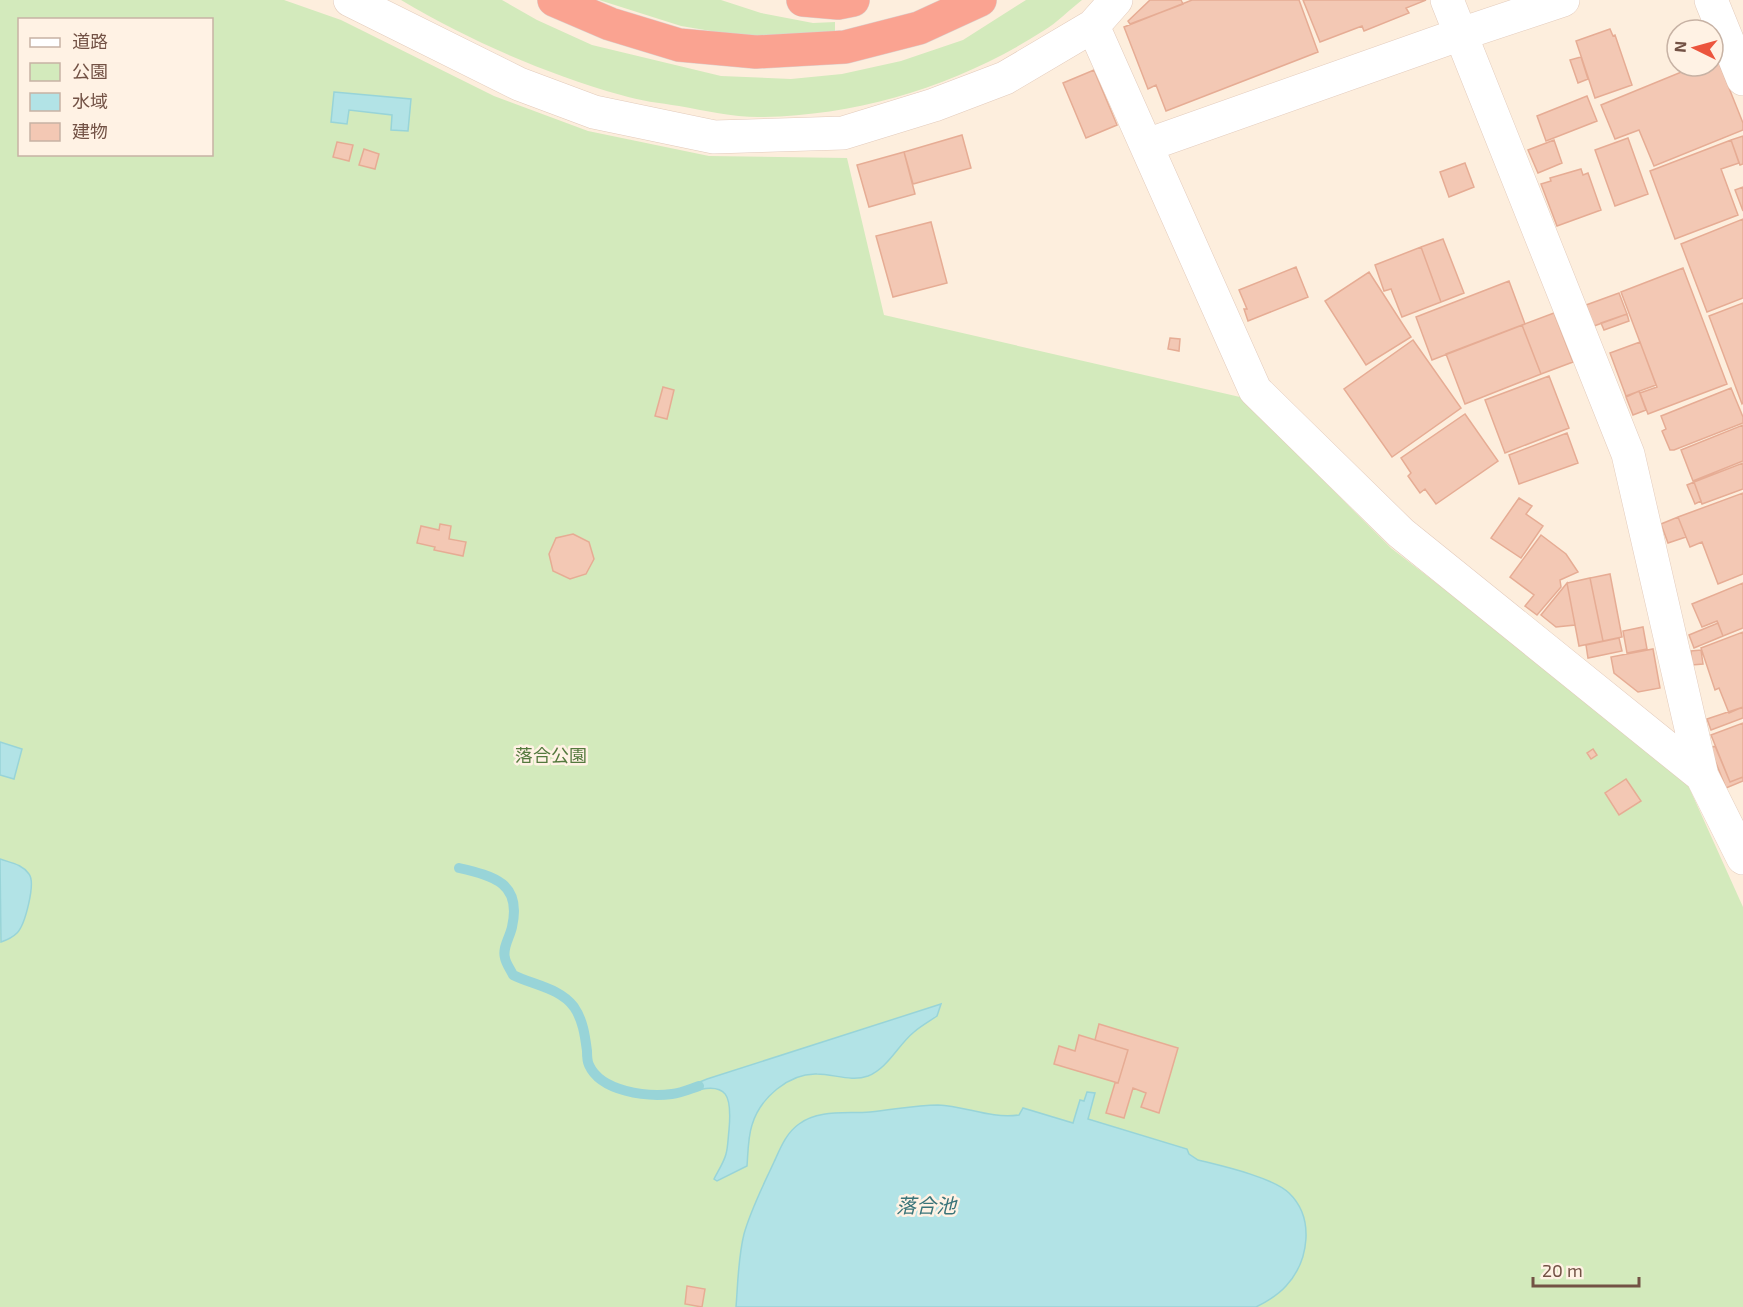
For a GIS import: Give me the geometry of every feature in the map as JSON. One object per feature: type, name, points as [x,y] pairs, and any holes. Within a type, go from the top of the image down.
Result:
[{"type":"highway","points":[[554,0],[610,24],[679,45],[756,52],[845,47],[919,28],[980,0]]},
{"type":"highway","points":[[803,0],[838,3],[853,0]]},
{"type":"street","points":[[350,0],[519,84],[594,112],[714,137],[843,133],[934,105],[1005,78],[1093,26],[1116,0]]},
{"type":"street","points":[[1447,0],[1628,454],[1702,776],[1742,851]]},
{"type":"street","points":[[1146,145],[1563,0]]},
{"type":"street","points":[[1712,0],[1743,79]]},
{"type":"street","points":[[1093,26],[1255,390],[1401,533],[1702,776]]},
{"type":"green space","name":"落合公園","points":[[0,0],[284,0],[341,20],[494,96],[588,131],[709,156],[847,158],[884,315],[1240,397],[1391,548],[1683,774],[1743,907],[1743,1307],[0,1307]]},
{"type":"green space","points":[[401,0],[502,0],[537,20],[592,45],[721,76],[791,79],[842,74],[901,61],[963,40],[1026,0],[1082,0],[1048,28],[1011,50],[944,81],[873,103],[837,110],[800,115],[753,117],[721,114],[628,97],[564,77],[508,55]]},
{"type":"green space","points":[[599,0],[721,0],[761,13],[813,23],[835,22],[835,36],[785,39],[729,34],[681,26]]},
{"type":"water","points":[[334,92],[411,99],[408,131],[391,130],[392,115],[349,110],[347,124],[331,122]]},
{"type":"water","points":[[0,742],[22,749],[14,779],[0,775]]},
{"type":"water","points":[[0,859],[23,868],[31,879],[29,904],[20,929],[13,936],[1,942]]},
{"type":"water","points":[[941,1004],[937,1016],[914,1032],[881,1068],[868,1076],[855,1078],[823,1074],[806,1075],[777,1089],[762,1106],[752,1125],[747,1166],[717,1181],[714,1179],[727,1151],[730,1118],[728,1100],[720,1090],[713,1088],[690,1092],[685,1088]]},
{"type":"water","name":"落合池","points":[[1087,1092],[1095,1093],[1088,1119],[1187,1149],[1189,1154],[1198,1160],[1259,1177],[1289,1193],[1303,1215],[1306,1240],[1300,1264],[1283,1289],[1256,1307],[736,1307],[740,1252],[747,1225],[781,1147],[790,1132],[807,1119],[833,1113],[870,1112],[938,1105],[1008,1116],[1019,1115],[1023,1108],[1073,1123],[1080,1100],[1084,1101]]},
{"type":"building","points":[[1150,0],[1181,0],[1183,4],[1130,24],[1128,21]]},
{"type":"building","points":[[1192,0],[1299,0],[1318,52],[1166,111],[1156,85],[1148,89],[1124,27]]},
{"type":"building","points":[[1303,0],[1426,0],[1406,8],[1409,13],[1364,31],[1362,26],[1320,42]]},
{"type":"building","points":[[1610,29],[1613,36],[1615,35],[1632,85],[1595,98],[1576,41]]},
{"type":"building","points":[[1581,57],[1588,79],[1578,83],[1570,60]]},
{"type":"building","points":[[1094,70],[1117,125],[1086,138],[1063,83]]},
{"type":"building","points":[[1667,78],[1725,78],[1743,123],[1743,130],[1654,166],[1639,130],[1615,139],[1601,105]]},
{"type":"building","points":[[1587,96],[1597,121],[1546,141],[1537,116]]},
{"type":"building","points":[[962,135],[971,168],[913,184],[904,152]]},
{"type":"building","points":[[1743,136],[1743,164],[1740,165],[1731,140]]},
{"type":"building","points":[[1628,138],[1648,194],[1615,206],[1595,150]]},
{"type":"building","points":[[1554,140],[1562,163],[1538,173],[1528,150]]},
{"type":"building","points":[[1731,140],[1739,163],[1721,169],[1738,215],[1675,239],[1650,171]]},
{"type":"building","points":[[337,142],[353,145],[349,161],[333,157]]},
{"type":"building","points":[[364,149],[379,154],[375,169],[359,165]]},
{"type":"building","points":[[904,152],[915,194],[869,207],[857,165]]},
{"type":"building","points":[[1465,163],[1474,187],[1449,197],[1440,172]]},
{"type":"building","points":[[1581,169],[1583,175],[1588,173],[1601,210],[1557,226],[1541,184],[1551,181],[1550,178]]},
{"type":"building","points":[[1743,187],[1743,211],[1735,190]]},
{"type":"building","points":[[1743,219],[1743,298],[1707,312],[1681,244]]},
{"type":"building","points":[[931,222],[947,283],[893,297],[876,236]]},
{"type":"building","points":[[1443,239],[1464,293],[1441,302],[1421,247]]},
{"type":"building","points":[[1421,247],[1441,302],[1402,317],[1391,289],[1384,291],[1375,265]]},
{"type":"building","points":[[1296,267],[1308,297],[1248,321],[1244,309],[1247,309],[1239,290]]},
{"type":"building","points":[[1683,268],[1727,384],[1648,414],[1640,393],[1657,387],[1621,292]]},
{"type":"building","points":[[1369,272],[1411,337],[1366,365],[1325,301]]},
{"type":"building","points":[[1509,281],[1525,324],[1432,360],[1416,317]]},
{"type":"building","points":[[1619,293],[1627,314],[1594,326],[1586,305]]},
{"type":"building","points":[[1743,303],[1743,403],[1742,404],[1709,316]]},
{"type":"building","points":[[1554,313],[1573,362],[1541,374],[1522,325]]},
{"type":"building","points":[[1627,314],[1629,321],[1604,330],[1601,323]]},
{"type":"building","points":[[1522,325],[1541,374],[1465,404],[1446,354]]},
{"type":"building","points":[[1170,338],[1180,339],[1179,351],[1168,349]]},
{"type":"building","points":[[1413,340],[1461,408],[1392,457],[1344,389]]},
{"type":"building","points":[[1640,342],[1656,385],[1626,396],[1610,353]]},
{"type":"building","points":[[1549,376],[1569,428],[1505,453],[1485,400]]},
{"type":"building","points":[[663,387],[674,390],[667,419],[655,416]]},
{"type":"building","points":[[1731,388],[1743,417],[1743,423],[1670,450],[1662,431],[1666,429],[1661,416]]},
{"type":"building","points":[[1639,391],[1646,410],[1633,415],[1626,397]]},
{"type":"building","points":[[1465,414],[1498,461],[1436,504],[1425,489],[1420,493],[1408,476],[1411,473],[1401,458]]},
{"type":"building","points":[[1743,425],[1743,461],[1693,481],[1681,450]]},
{"type":"building","points":[[1567,433],[1578,463],[1519,484],[1509,455]]},
{"type":"building","points":[[1743,463],[1743,489],[1702,504],[1694,482]]},
{"type":"building","points":[[1694,482],[1701,501],[1695,504],[1687,485]]},
{"type":"building","points":[[1743,493],[1743,574],[1718,584],[1702,542],[1690,547],[1678,517]]},
{"type":"building","points":[[1519,498],[1532,506],[1526,514],[1543,526],[1521,558],[1491,538]]},
{"type":"building","points":[[1678,517],[1686,537],[1668,543],[1661,524]]},
{"type":"building","points":[[440,524],[451,526],[449,539],[466,542],[463,556],[434,550],[435,547],[417,543],[421,526],[439,530]]},
{"type":"building","points":[[573,534],[589,542],[594,559],[586,574],[570,579],[553,571],[549,554],[556,538]]},
{"type":"building","points":[[1541,535],[1566,554],[1578,572],[1560,580],[1561,587],[1537,615],[1525,606],[1534,595],[1510,577]]},
{"type":"building","points":[[1610,574],[1622,637],[1603,641],[1590,578]]},
{"type":"building","points":[[1590,578],[1603,641],[1579,646],[1567,583]]},
{"type":"building","points":[[1567,583],[1575,625],[1556,627],[1541,615]]},
{"type":"building","points":[[1743,583],[1743,628],[1723,636],[1717,621],[1702,627],[1692,604]]},
{"type":"building","points":[[1718,623],[1723,636],[1694,648],[1689,635]]},
{"type":"building","points":[[1643,627],[1647,649],[1627,653],[1623,631]]},
{"type":"building","points":[[1743,632],[1743,707],[1729,713],[1719,688],[1715,690],[1701,648]]},
{"type":"building","points":[[1619,638],[1622,651],[1588,658],[1586,645]]},
{"type":"building","points":[[1653,649],[1660,688],[1638,692],[1614,673],[1611,657]]},
{"type":"building","points":[[1701,650],[1703,664],[1692,665],[1691,651]]},
{"type":"building","points":[[1743,707],[1743,718],[1711,730],[1707,719]]},
{"type":"building","points":[[1743,723],[1743,777],[1730,782],[1711,735]]},
{"type":"building","points":[[1715,746],[1730,782],[1743,777],[1743,781],[1726,788],[1710,748]]},
{"type":"building","points":[[1593,749],[1597,755],[1591,759],[1587,753]]},
{"type":"building","points":[[1626,779],[1641,801],[1619,815],[1605,793]]},
{"type":"building","points":[[1099,1024],[1178,1048],[1159,1113],[1141,1107],[1146,1093],[1133,1088],[1124,1118],[1106,1113],[1128,1050],[1095,1040]]},
{"type":"building","points":[[1079,1035],[1128,1050],[1118,1083],[1054,1064],[1059,1046],[1075,1051]]},
{"type":"building","points":[[687,1286],[705,1289],[702,1307],[685,1304]]},
{"type":"waterway","points":[[459,868],[494,879],[509,891],[513,900],[514,912],[504,954],[506,962],[513,975],[554,991],[574,1007],[583,1028],[588,1063],[595,1074],[614,1087],[650,1095],[672,1094],[699,1086]]}]
